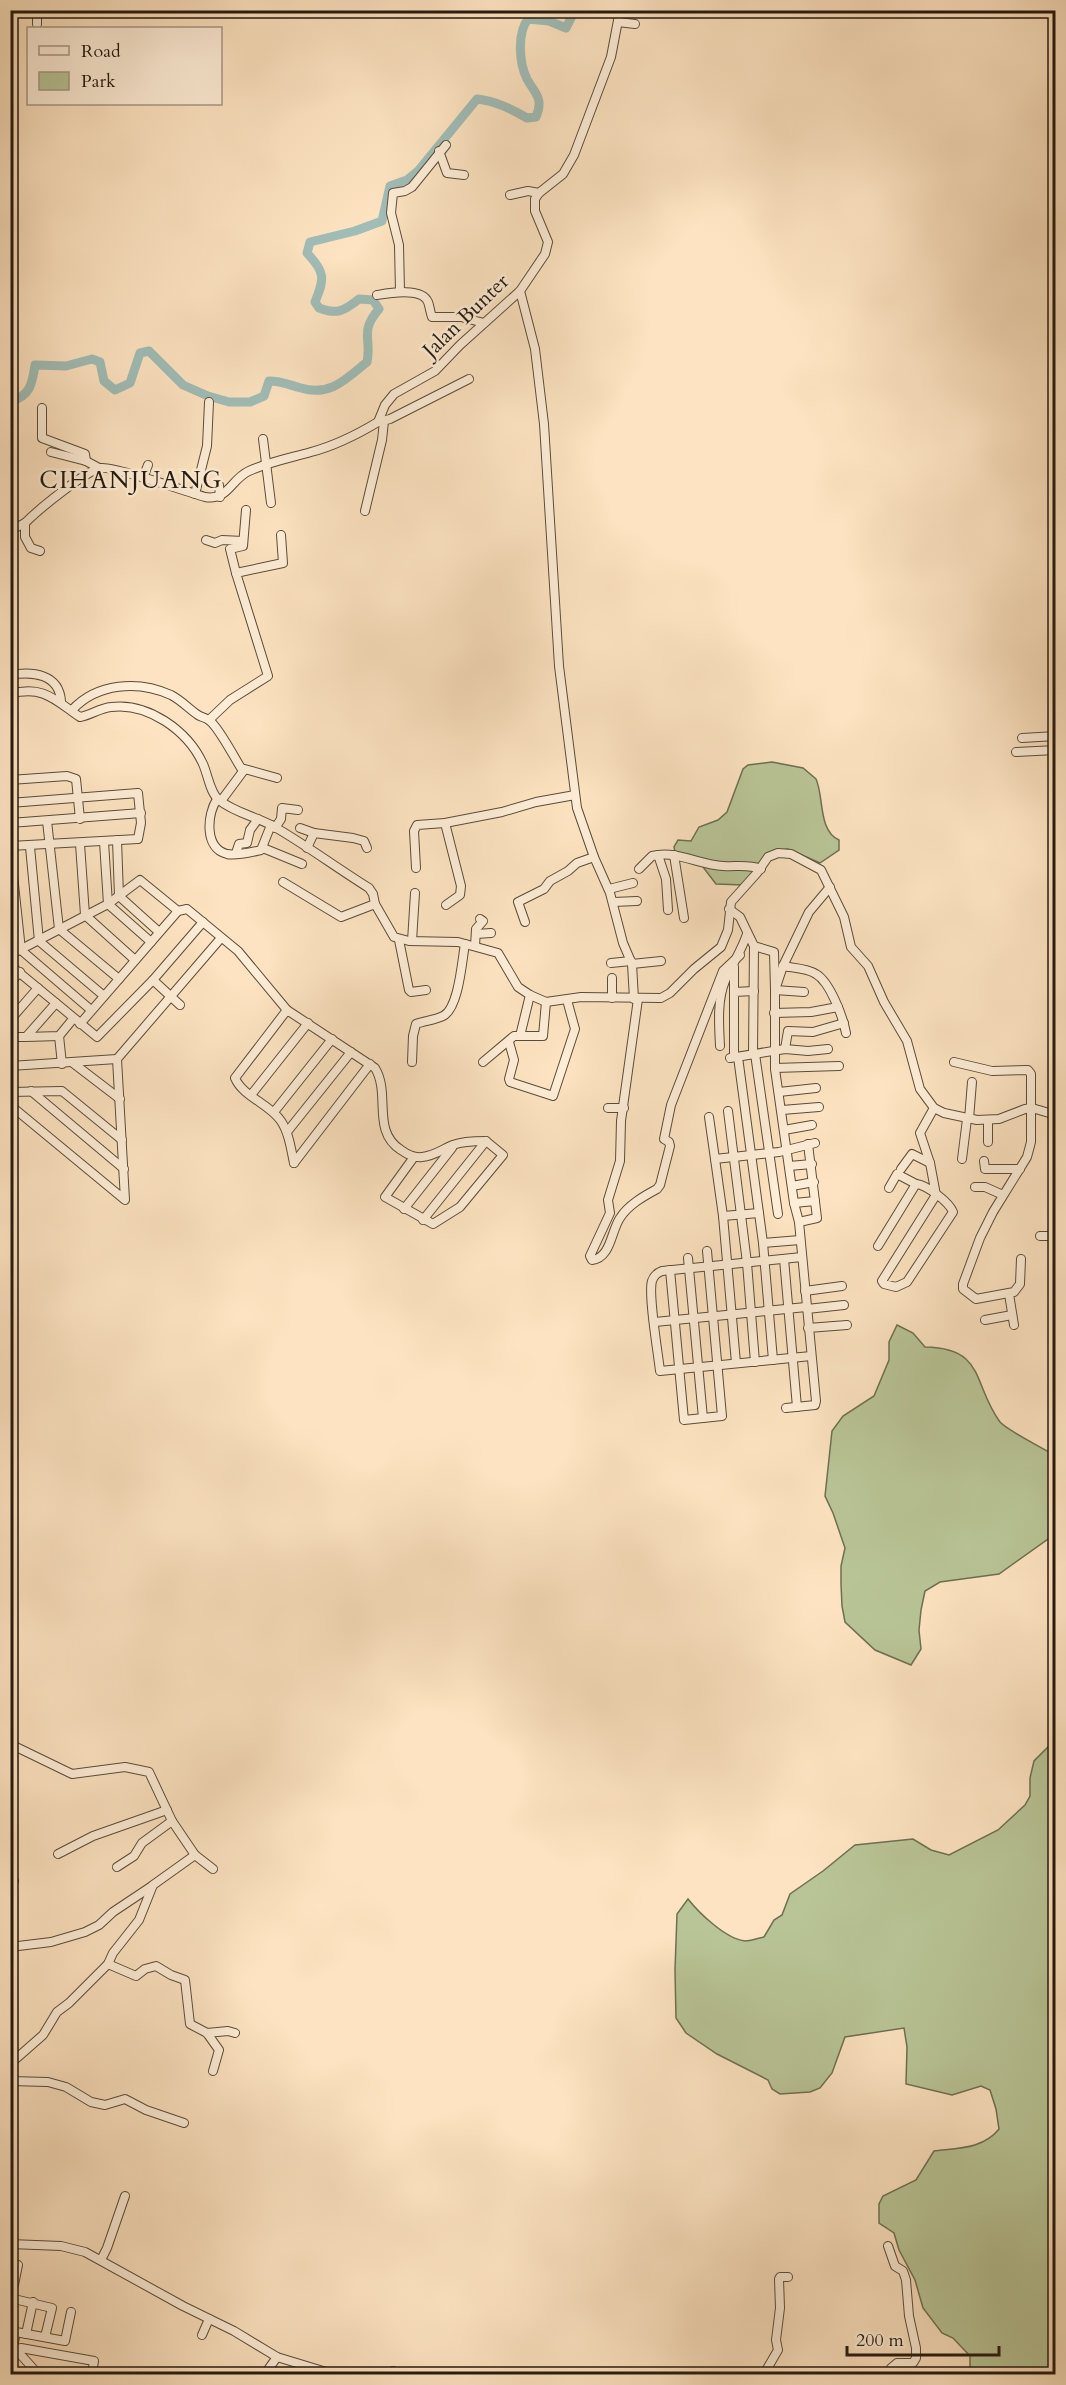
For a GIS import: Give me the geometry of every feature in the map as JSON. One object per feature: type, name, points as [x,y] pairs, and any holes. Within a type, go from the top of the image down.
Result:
[{"type":"street","points":[[27,10],[40,12],[37,24]]},
{"type":"street","points":[[510,195],[528,191],[539,193],[563,174],[574,155],[611,57],[620,10]]},
{"type":"street","points":[[618,22],[634,24]]},
{"type":"street","points":[[400,291],[401,260],[391,213],[393,193],[405,191],[412,186],[446,145]]},
{"type":"street","points":[[439,151],[448,174],[464,175]]},
{"type":"street","name":"Jalan Bunter","points":[[381,422],[386,405],[394,394],[435,371],[520,291],[548,245],[547,237],[534,211],[535,199],[539,193]]},
{"type":"street","points":[[377,295],[400,291],[425,298],[432,317],[461,317],[484,323]]},
{"type":"street","points":[[520,291],[535,349],[544,424],[559,666],[577,808],[594,857],[609,889],[622,943],[631,963],[636,999],[620,1161],[608,1200],[610,1213],[590,1256],[592,1260],[601,1257],[611,1242],[620,1218],[660,1185],[670,1146],[664,1138],[671,1104],[723,971],[740,955]]},
{"type":"street","points":[[51,452],[86,461],[99,468],[116,470],[195,494],[211,498],[220,497],[246,472],[267,463],[314,451],[381,422],[469,379]]},
{"type":"street","points":[[195,494],[207,446],[209,402]]},
{"type":"street","points":[[42,408],[42,438],[85,454],[86,461]]},
{"type":"street","points":[[365,511],[382,440],[381,422]]},
{"type":"street","points":[[263,439],[271,503]]},
{"type":"street","points":[[143,478],[148,465]]},
{"type":"street","points":[[10,528],[17,528],[25,523],[81,478],[99,468]]},
{"type":"street","points":[[219,485],[220,497]]},
{"type":"street","points":[[209,720],[230,700],[268,675],[230,549],[242,547],[246,510]]},
{"type":"street","points":[[25,523],[25,537],[31,548],[40,551]]},
{"type":"street","points":[[236,573],[283,562],[281,535]]},
{"type":"street","points":[[206,540],[215,543],[222,540],[243,541]]},
{"type":"street","points":[[10,675],[31,673],[46,677],[58,687],[61,701]]},
{"type":"street","points":[[72,710],[88,695],[111,688],[135,686],[172,696],[200,717],[209,720],[241,768],[277,778]]},
{"type":"street","points":[[10,694],[24,691],[39,692],[61,701],[82,717],[103,708],[119,706],[143,711],[168,723],[199,756],[219,800],[230,808],[273,826],[369,888],[375,904],[396,941],[409,990],[411,992],[426,990]]},
{"type":"street","points":[[1022,738],[1056,736]]},
{"type":"street","points":[[1016,752],[1056,750]]},
{"type":"street","points":[[244,770],[211,811],[212,841],[217,848],[228,854],[258,851],[263,848],[273,826],[281,819],[282,808],[298,810]]},
{"type":"street","points":[[10,780],[71,777],[77,781],[80,819]]},
{"type":"street","points":[[10,803],[138,793],[141,813],[138,839],[10,847],[21,950],[91,1010]]},
{"type":"street","points":[[416,868],[415,826],[424,823],[445,823],[575,795]]},
{"type":"street","points":[[10,823],[141,813]]},
{"type":"street","points":[[237,853],[239,844],[247,843],[250,830],[258,819]]},
{"type":"street","points":[[47,821],[58,929],[119,979]]},
{"type":"street","points":[[445,823],[460,886],[460,895],[446,905]]},
{"type":"street","points":[[300,828],[314,833],[364,841],[367,848]]},
{"type":"street","points":[[307,848],[314,833]]},
{"type":"street","points":[[117,840],[119,896],[159,932]]},
{"type":"street","points":[[104,842],[108,904],[151,942]]},
{"type":"street","points":[[80,844],[85,915],[135,960]]},
{"type":"street","points":[[30,847],[39,941],[104,996]]},
{"type":"street","points":[[263,848],[302,864]]},
{"type":"street","points":[[639,869],[652,856],[669,853],[721,866],[748,865],[761,869]]},
{"type":"street","points":[[396,941],[465,944],[500,955],[513,980],[530,995],[546,1002],[661,998],[721,947],[728,930],[729,909],[735,896],[761,869],[768,857],[774,854],[791,854],[821,870],[844,916],[851,947],[868,966],[884,1002],[907,1041],[920,1089],[934,1108],[968,1119],[988,1121],[1032,1108],[1056,1114]]},
{"type":"street","points":[[658,855],[666,879],[668,910]]},
{"type":"street","points":[[674,855],[684,918]]},
{"type":"street","points":[[525,922],[518,902],[544,889],[550,881],[568,872],[577,863],[594,857]]},
{"type":"street","points":[[10,955],[108,904],[140,880],[178,911]]},
{"type":"street","points":[[283,882],[341,917],[375,904]]},
{"type":"street","points":[[609,889],[633,883]]},
{"type":"street","points":[[775,990],[783,966],[808,912],[830,887]]},
{"type":"street","points":[[412,941],[415,893]]},
{"type":"street","points":[[612,902],[637,901]]},
{"type":"street","points":[[10,1037],[59,1036],[91,1010],[178,911],[187,909],[238,951],[287,1010],[370,1064],[380,1076],[384,1094],[383,1124],[389,1138],[396,1146],[414,1157],[433,1155],[455,1144],[486,1141],[503,1155],[460,1207],[436,1223],[423,1220],[385,1197],[414,1157]]},
{"type":"street","points":[[729,909],[740,917],[754,946],[754,1054],[778,1214]]},
{"type":"street","points":[[475,946],[476,929],[482,925],[483,921],[480,919]]},
{"type":"street","points":[[10,964],[97,1037],[153,980],[203,922]]},
{"type":"street","points":[[476,934],[491,933]]},
{"type":"street","points":[[720,1046],[721,994],[726,979],[740,955],[747,934]]},
{"type":"street","points":[[10,1066],[117,1059],[221,938]]},
{"type":"street","points":[[412,1062],[416,1024],[450,1011],[457,992],[465,944]]},
{"type":"street","points":[[754,946],[774,952],[775,1068],[794,1203],[799,1222],[816,1403],[786,1408]]},
{"type":"street","points":[[611,963],[661,961]]},
{"type":"street","points":[[734,966],[734,1057],[752,1155],[765,1261],[773,1360]]},
{"type":"street","points":[[783,966],[817,974],[834,997],[846,1033]]},
{"type":"street","points":[[10,983],[20,972]]},
{"type":"street","points":[[612,978],[612,998]]},
{"type":"street","points":[[153,980],[180,1005]]},
{"type":"street","points":[[10,1020],[38,988]]},
{"type":"street","points":[[775,990],[804,992]]},
{"type":"street","points":[[734,992],[754,991]]},
{"type":"street","points":[[520,1036],[530,995]]},
{"type":"street","points":[[509,1042],[514,1060],[510,1082],[554,1096],[575,1029],[567,1000]]},
{"type":"street","points":[[483,1062],[514,1036],[543,1036],[546,1002]]},
{"type":"street","points":[[26,1037],[56,1004]]},
{"type":"street","points":[[774,1013],[811,1012],[838,1007]]},
{"type":"street","points":[[287,1010],[235,1078],[236,1082],[274,1112],[287,1132],[294,1163],[370,1064]]},
{"type":"street","points":[[251,1095],[308,1023]]},
{"type":"street","points":[[785,1049],[788,1031],[813,1032],[844,1023]]},
{"type":"street","points":[[59,1036],[62,1064]]},
{"type":"street","points":[[274,1112],[332,1039]]},
{"type":"street","points":[[734,1057],[785,1049],[808,1051],[828,1048]]},
{"type":"street","points":[[287,1132],[351,1052]]},
{"type":"street","points":[[10,1105],[125,1200],[117,1059]]},
{"type":"street","points":[[954,1062],[990,1071],[1028,1070],[1031,1074],[1031,1142],[1027,1157],[980,1238],[962,1287],[976,1299],[1009,1294],[1019,1288],[1021,1259]]},
{"type":"street","points":[[73,1063],[120,1099]]},
{"type":"street","points":[[775,1068],[839,1066]]},
{"type":"street","points":[[962,1159],[972,1082]]},
{"type":"street","points":[[779,1092],[816,1088]]},
{"type":"street","points":[[10,1092],[62,1090],[122,1140]]},
{"type":"street","points":[[31,1091],[123,1169]]},
{"type":"street","points":[[608,1108],[624,1107]]},
{"type":"street","points":[[782,1110],[819,1107]]},
{"type":"street","points":[[889,1188],[897,1174],[926,1187],[936,1195],[953,1209],[951,1218],[907,1282],[896,1287],[884,1284],[882,1281],[936,1195],[930,1163],[920,1134],[934,1108]]},
{"type":"street","points":[[728,1111],[747,1263],[755,1362]]},
{"type":"street","points":[[709,1117],[723,1216],[736,1364]]},
{"type":"street","points":[[988,1121],[988,1142]]},
{"type":"street","points":[[784,1130],[812,1125]]},
{"type":"street","points":[[423,1220],[486,1141]]},
{"type":"street","points":[[466,1142],[477,1151]]},
{"type":"street","points":[[404,1209],[455,1144]]},
{"type":"street","points":[[715,1159],[770,1153],[812,1144],[817,1218],[799,1222]]},
{"type":"street","points":[[901,1169],[912,1154],[930,1163]]},
{"type":"street","points":[[984,1161],[985,1170],[1020,1169]]},
{"type":"street","points":[[789,1166],[812,1164]]},
{"type":"street","points":[[792,1186],[814,1182]]},
{"type":"street","points":[[878,1246],[916,1184]]},
{"type":"street","points":[[975,1187],[985,1187],[1003,1195]]},
{"type":"street","points":[[794,1203],[816,1201]]},
{"type":"street","points":[[723,1216],[759,1212]]},
{"type":"street","points":[[1041,1236],[1056,1236]]},
{"type":"street","points":[[763,1243],[800,1240]]},
{"type":"street","points":[[670,1270],[684,1420],[722,1416],[707,1251]]},
{"type":"street","points":[[802,1257],[662,1271],[653,1278],[651,1286],[660,1371],[811,1356]]},
{"type":"street","points":[[688,1258],[703,1418]]},
{"type":"street","points":[[783,1259],[797,1407]]},
{"type":"street","points":[[805,1290],[842,1286]]},
{"type":"street","points":[[1009,1294],[1014,1325]]},
{"type":"street","points":[[655,1322],[844,1305]]},
{"type":"street","points":[[986,1320],[1012,1315]]},
{"type":"street","points":[[808,1328],[847,1324]]},
{"type":"street","points":[[10,1744],[72,1774],[125,1767],[149,1772],[172,1821],[195,1854],[213,1869]]},
{"type":"street","points":[[58,1854],[93,1836],[167,1810]]},
{"type":"street","points":[[117,1867],[134,1856],[142,1843],[172,1821]]},
{"type":"street","points":[[10,1947],[51,1942],[85,1932],[99,1924],[113,1911],[162,1881],[195,1854]]},
{"type":"street","points":[[10,2064],[43,2035],[57,2012],[108,1964],[113,1953],[139,1920],[153,1885]]},
{"type":"street","points":[[108,1964],[136,1976],[145,1969],[156,1966],[185,1980],[190,2024],[207,2033],[219,2050],[213,2072]]},
{"type":"street","points":[[207,2033],[228,2031],[235,2033]]},
{"type":"street","points":[[10,2080],[48,2082],[66,2087],[91,2102],[105,2105],[125,2099],[146,2110],[184,2123]]},
{"type":"street","points":[[101,2260],[125,2196]]},
{"type":"street","points":[[10,2244],[69,2247],[85,2252],[234,2331],[277,2357],[335,2374]]},
{"type":"street","points":[[888,2246],[895,2266],[903,2271],[906,2280],[907,2306],[916,2354],[913,2363],[897,2363],[891,2368],[889,2374]]},
{"type":"street","points":[[10,2264],[18,2265],[12,2285],[17,2286],[16,2295]]},
{"type":"street","points":[[764,2374],[778,2350],[776,2340],[780,2308],[779,2279],[788,2277]]},
{"type":"street","points":[[10,2313],[14,2299],[52,2308],[45,2337]]},
{"type":"street","points":[[26,2334],[33,2302]]},
{"type":"street","points":[[32,2374],[15,2354],[13,2331],[65,2341],[71,2312]]},
{"type":"street","points":[[202,2335],[209,2319]]},
{"type":"street","points":[[15,2354],[21,2348],[94,2361],[92,2374]]},
{"type":"street","points":[[15,2354],[38,2374]]},
{"type":"street","points":[[266,2374],[277,2357]]},
{"type":"green space","points":[[772,762],[803,768],[816,779],[825,821],[832,835],[839,840],[839,850],[820,863],[788,849],[781,850],[744,885],[716,884],[700,863],[675,852],[674,847],[678,840],[691,841],[699,827],[718,820],[727,812],[743,769],[748,765]]},
{"type":"green space","points":[[897,1325],[913,1333],[925,1347],[945,1349],[959,1354],[968,1361],[1000,1422],[1056,1456],[1055,1534],[999,1574],[940,1582],[925,1591],[919,1630],[921,1649],[911,1665],[875,1650],[845,1622],[842,1606],[841,1566],[845,1548],[825,1496],[832,1431],[843,1416],[874,1396],[889,1360],[889,1342]]},
{"type":"green space","points":[[1055,1740],[1055,2374],[954,2374],[970,2370],[970,2356],[953,2338],[942,2333],[923,2308],[915,2280],[899,2250],[894,2233],[879,2223],[879,2204],[883,2196],[916,2180],[934,2151],[978,2144],[993,2136],[999,2129],[990,2090],[981,2086],[952,2095],[906,2084],[907,2047],[904,2028],[845,2037],[832,2073],[820,2088],[810,2092],[780,2094],[772,2089],[768,2080],[717,2054],[686,2033],[676,2018],[677,1914],[688,1899],[706,1918],[730,1936],[745,1941],[764,1937],[774,1920],[782,1915],[790,1894],[855,1845],[913,1839],[931,1850],[949,1855],[998,1830],[1025,1805],[1030,1796],[1030,1778],[1034,1761]]},
{"type":"waterway","points":[[10,402],[22,396],[29,388],[35,365],[66,366],[92,359],[100,362],[104,381],[115,390],[130,383],[140,353],[149,351],[183,385],[229,402],[250,402],[264,396],[269,381],[321,390],[345,380],[367,362],[369,324],[379,309],[373,300],[359,299],[340,311],[319,308],[315,302],[322,276],[317,265],[307,253],[310,242],[355,231],[382,221],[390,186],[407,180],[418,171],[477,99],[497,104],[527,118],[536,117],[539,105],[538,96],[527,79],[521,57],[524,25],[528,19],[549,21],[566,28],[575,10]]},
{"type":"district","name":"CIHANJUANG","points":[[131,480]]}]
